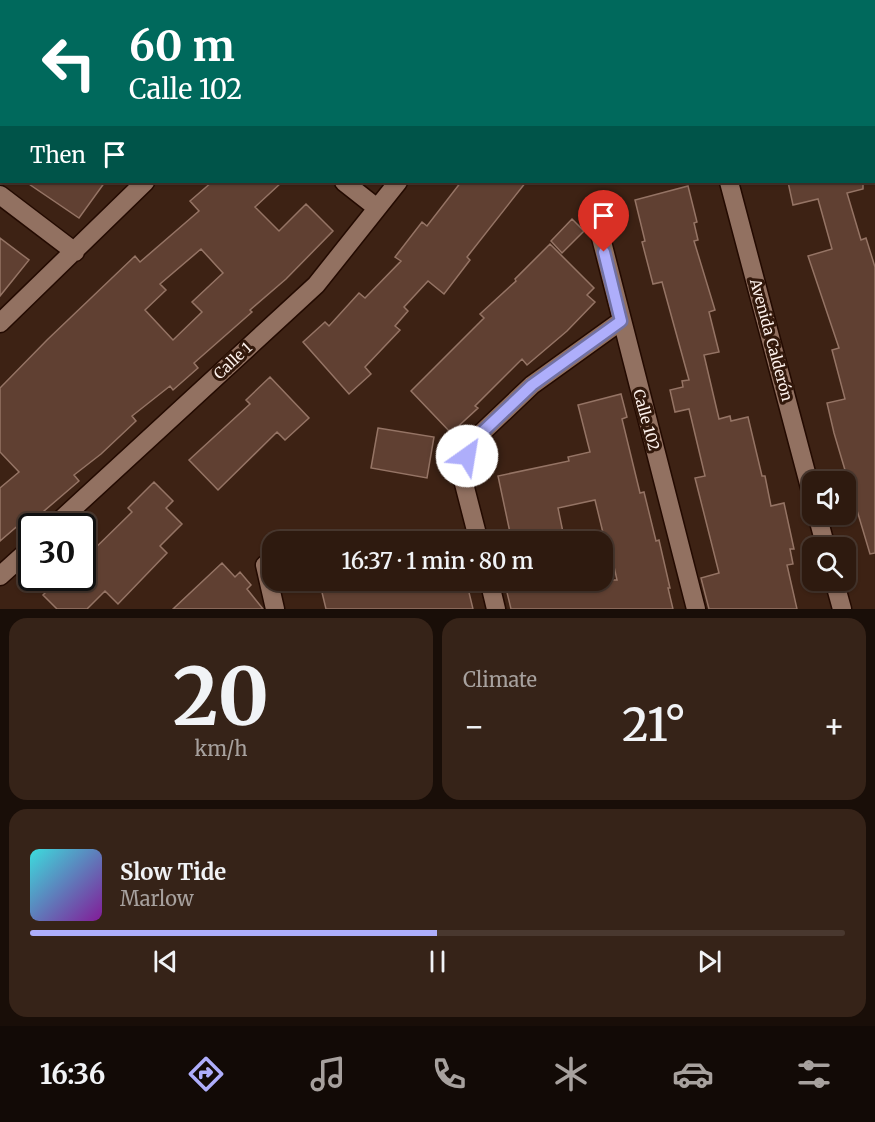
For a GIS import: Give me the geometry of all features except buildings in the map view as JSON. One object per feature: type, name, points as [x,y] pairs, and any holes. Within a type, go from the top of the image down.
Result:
[{"type":"street","points":[[0,323],[144,183]]},
{"type":"street","points":[[345,183],[377,208]]},
{"type":"street","name":"Calle 1","points":[[68,513],[316,285],[397,183]]},
{"type":"street","name":"Avenida Calderón","points":[[729,183],[805,471]]},
{"type":"street","points":[[0,195],[75,252]]},
{"type":"street","name":"Calle 102","points":[[598,230],[696,609]]},
{"type":"street","points":[[476,531],[461,472],[474,440],[532,385],[621,321]]},
{"type":"street","points":[[0,576],[18,560]]},
{"type":"street","points":[[271,591],[275,609]]},
{"type":"street","points":[[492,591],[496,609]]},
{"type":"street","points":[[837,591],[842,609]]},
{"type":"route","points":[[467,456],[474,440],[532,385],[621,321],[604,252]]}]
